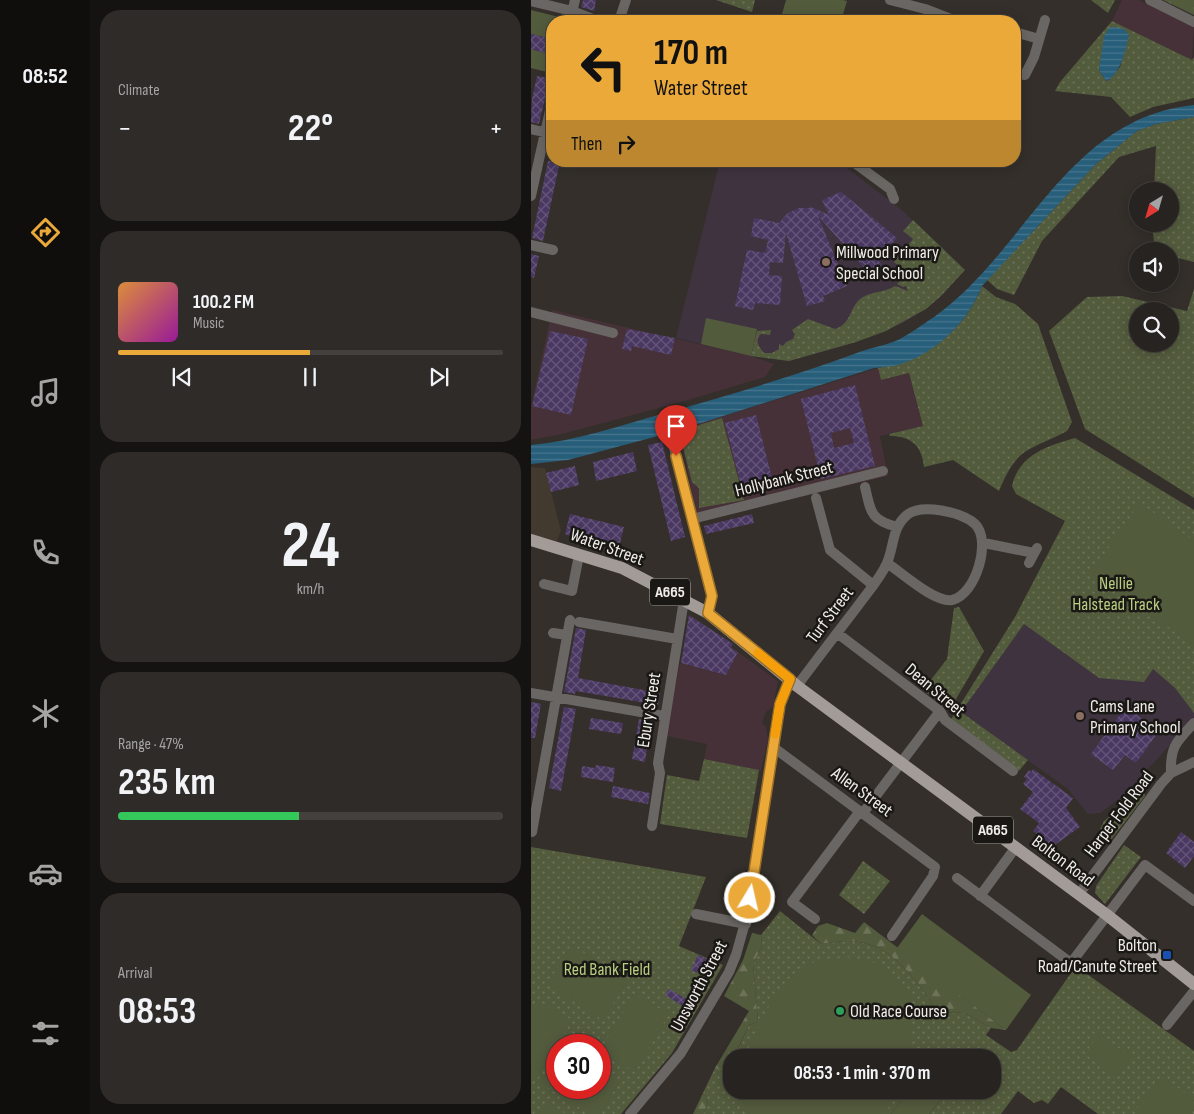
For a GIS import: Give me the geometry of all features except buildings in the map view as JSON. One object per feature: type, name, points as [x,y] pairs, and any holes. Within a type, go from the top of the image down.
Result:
[{"type":"main road","name":"Water Street","points":[[531,540],[622,568],[684,600],[708,613],[794,682]]},
{"type":"main road","name":"Bolton Road","points":[[794,682],[1107,915],[1194,984]]},
{"type":"street","points":[[571,15],[575,0]]},
{"type":"street","points":[[621,15],[626,0]]},
{"type":"street","points":[[890,0],[940,15]]},
{"type":"street","points":[[1150,0],[1194,22]]},
{"type":"street","points":[[531,1],[568,15]]},
{"type":"street","points":[[1021,75],[1025,75],[1034,57],[1045,20]]},
{"type":"street","points":[[1021,34],[1039,39]]},
{"type":"street","points":[[531,129],[546,132]]},
{"type":"street","points":[[531,196],[546,144]]},
{"type":"street","points":[[860,167],[890,189],[895,199]]},
{"type":"street","points":[[531,245],[553,250]]},
{"type":"street","points":[[531,312],[613,333]]},
{"type":"street","points":[[672,440],[712,596],[708,613]]},
{"type":"street","name":"Hollybank Street","points":[[692,519],[883,471]]},
{"type":"street","points":[[865,486],[872,515],[881,523],[897,527]]},
{"type":"street","points":[[816,498],[830,550],[873,585]]},
{"type":"street","points":[[928,508],[966,518],[981,532],[984,543],[972,585],[965,594],[952,600],[937,598],[887,563],[897,527],[907,515],[916,510],[928,508]]},
{"type":"street","points":[[984,543],[1036,550],[1029,563]]},
{"type":"street","points":[[544,584],[572,591],[579,555]]},
{"type":"street","name":"Turf Street","points":[[794,682],[837,633],[887,563]]},
{"type":"street","name":"Ebury Street","points":[[652,826],[660,774],[657,764],[684,600]]},
{"type":"street","points":[[532,825],[567,635],[575,621],[677,639]]},
{"type":"street","points":[[553,633],[567,635]]},
{"type":"street","name":"Dean Street","points":[[837,633],[940,711],[945,720],[1013,771]]},
{"type":"street","name":"Unsworth Street","points":[[630,1114],[681,1053],[729,972],[745,924],[780,704],[794,682]]},
{"type":"street","points":[[531,694],[664,716]]},
{"type":"street","points":[[815,919],[792,902],[940,711]]},
{"type":"street","points":[[1171,773],[1171,756],[1174,746],[1194,724]]},
{"type":"street","name":"Allen Street","points":[[773,747],[935,867],[933,876],[897,933]]},
{"type":"street","name":"Harper Fold Road","points":[[1079,894],[1157,788],[1171,773],[1194,762]]},
{"type":"street","points":[[980,896],[1016,847]]},
{"type":"street","points":[[957,878],[1071,963],[1145,865],[1194,901]]},
{"type":"street","points":[[696,914],[745,924]]},
{"type":"street","points":[[1167,1025],[1194,991]]},
{"type":"shaded area","points":[[1122,0],[1139,0],[1194,27],[1192,60],[1112,21]]},
{"type":"shaded area","name":"Millwood Primary Special School","points":[[719,167],[846,167],[903,211],[965,270],[926,309],[901,324],[856,342],[789,361],[751,356],[676,338]]},
{"type":"shaded area","points":[[552,310],[751,356],[774,364],[765,377],[678,403],[562,434],[531,440],[531,407]]},
{"type":"shaded area","points":[[878,368],[881,380],[909,373],[923,426],[880,436],[888,476],[698,522],[679,430]]},
{"type":"shaded area","points":[[531,467],[545,468],[561,531],[557,541],[531,534]]},
{"type":"shaded area","name":"Cams Lane Primary School","points":[[1024,624],[1099,678],[1153,669],[1175,688],[1194,713],[1194,719],[1123,796],[1100,813],[1088,814],[1068,789],[961,712]]},
{"type":"shaded area","points":[[738,652],[778,681],[773,707],[766,712],[762,723],[766,727],[768,739],[761,771],[704,759],[707,744],[666,736],[680,663],[726,675]]},
{"type":"green space","points":[[716,0],[755,0],[752,12]]},
{"type":"green space","points":[[786,0],[847,1],[843,15],[782,15]]},
{"type":"green space","points":[[1091,0],[1115,0],[1108,13]]},
{"type":"green space","points":[[1163,0],[1194,0],[1194,15],[1192,14]]},
{"type":"green space","points":[[531,10],[551,15],[546,15],[546,38],[531,34]]},
{"type":"green space","points":[[1112,21],[1192,60],[1194,57],[1194,98],[1153,107],[1130,117],[1111,97],[1055,91],[1060,82]],"holes":[[[1129,35],[1120,67],[1106,81],[1099,70],[1103,51]]]},
{"type":"green space","points":[[531,49],[546,53],[546,72],[531,68]]},
{"type":"green space","points":[[1194,117],[1194,262],[1179,258],[1179,242],[1154,242],[1153,232],[1179,232],[1179,182],[1154,182],[1156,146],[1119,157],[1042,241],[1014,295],[997,289],[987,280],[1096,164],[1137,131],[1156,124]]},
{"type":"green space","points":[[913,220],[965,270],[926,309],[886,331],[856,342],[789,361],[751,356],[757,331],[771,330],[770,335],[761,334],[758,341],[764,353],[772,353],[779,349],[779,344],[783,346],[786,342],[793,339],[795,334],[792,330],[808,319],[835,329],[844,324],[856,304],[863,297],[895,286],[908,291],[906,286],[903,287],[897,284],[906,272],[894,262],[913,239],[903,231]]},
{"type":"green space","points":[[982,286],[996,297],[1015,304],[1038,324],[1072,422],[1067,431],[1033,447],[1019,457],[1012,465],[999,491],[953,460],[924,467],[921,453],[914,443],[897,436],[890,436],[889,434],[923,426],[909,373],[881,380],[878,368],[911,358],[941,341],[965,317],[975,302]]},
{"type":"green space","points":[[1194,289],[1194,498],[1085,429],[1049,331],[1087,297],[1122,296],[1148,302],[1129,302],[1129,352],[1179,352],[1179,309],[1187,311]]},
{"type":"green space","points":[[706,318],[757,329],[751,356],[701,344]]},
{"type":"green space","points":[[722,418],[744,500],[699,508],[699,488],[692,482],[679,431]]},
{"type":"green space","name":"Nellie Halstead Track","points":[[1075,438],[1194,510],[1194,713],[1175,688],[1153,669],[1144,682],[1099,678],[1024,624],[961,712],[1028,760],[1019,771],[950,721],[1015,617],[1065,521],[1016,494],[1012,486],[1016,475],[1028,459],[1036,453]]},
{"type":"green space","points":[[1140,503],[1194,541],[1194,645],[1091,573]]},
{"type":"green space","points":[[959,607],[984,651],[949,711],[923,690],[947,659],[954,608]]},
{"type":"green space","points":[[704,759],[759,770],[747,838],[660,824],[667,775],[699,781]]},
{"type":"green space","points":[[1143,785],[1145,796],[1111,840],[1103,840],[1099,831],[1104,821],[1127,803]]},
{"type":"green space","points":[[1124,845],[1141,857],[1105,904],[1095,893],[1096,886]]},
{"type":"green space","name":"Red Bank Field","points":[[531,847],[706,877],[679,946],[723,965],[672,1053],[621,1114],[531,1114]]},
{"type":"green space","points":[[863,861],[890,881],[864,914],[839,895]]},
{"type":"green space","points":[[780,911],[821,944],[848,941],[863,943],[877,948],[901,964],[921,987],[938,1012],[965,1013],[991,1028],[986,1035],[1011,1052],[1017,1050],[1076,966],[1194,1051],[1194,1114],[1098,1114],[1061,1087],[1048,1104],[1042,1100],[1034,1103],[1018,1091],[1001,1114],[929,1114],[941,1099],[1001,1099],[1001,1049],[738,1049],[749,1025],[758,1022],[753,964],[762,946],[761,935]]},
{"type":"green space","points":[[922,914],[1031,995],[1006,1030],[897,948]]},
{"type":"green space","points":[[864,922],[1006,1030],[991,1028],[965,1013],[938,1012],[921,987],[901,964],[877,948],[863,943],[848,941],[821,944],[812,935],[818,926],[827,923],[855,933]]},
{"type":"green space","points":[[752,933],[761,935],[762,946],[753,964],[758,1022],[749,1025],[738,1049],[726,1049],[749,1011],[724,996],[743,960]]},
{"type":"green space","points":[[571,945],[628,980],[603,1020],[547,985]]},
{"type":"green space","name":"Old Race Course","points":[[846,957],[877,963],[890,972],[911,999],[910,1049],[749,1049],[771,1003],[790,978],[812,963]]},
{"type":"green space","points":[[634,994],[669,1014],[635,1072],[611,1058],[610,1034]]},
{"type":"green space","points":[[537,1000],[572,1020],[564,1034],[546,1034],[546,1064],[538,1078],[531,1074],[531,1011]]},
{"type":"green space","points":[[1099,1034],[1131,1057],[1117,1077],[1085,1054]]},
{"type":"green space","points":[[723,1055],[723,1072],[715,1068]]},
{"type":"green space","points":[[715,1068],[723,1072],[723,1099],[902,1099],[891,1114],[703,1114],[708,1102],[703,1093]]},
{"type":"green space","points":[[546,1073],[546,1087],[540,1083]]},
{"type":"green space","points":[[1163,1076],[1194,1100],[1192,1114],[1143,1114],[1137,1109]]},
{"type":"green space","points":[[611,1080],[618,1084],[611,1096]]},
{"type":"green space","points":[[703,1093],[708,1102],[703,1114],[693,1114]]},
{"type":"green space","points":[[566,1099],[609,1099],[600,1114],[590,1114]]},
{"type":"green space","points":[[736,1099],[895,1099],[884,1114],[751,1114],[739,1105]]},
{"type":"green space","points":[[902,1099],[941,1099],[929,1114],[891,1114]]},
{"type":"green space","points":[[547,1103],[566,1114],[540,1114]]},
{"type":"water","points":[[1109,28],[1124,29],[1129,35],[1119,68],[1106,81],[1099,70],[1104,36]]},
{"type":"water","points":[[1194,105],[1194,117],[1156,124],[1137,131],[1096,164],[982,286],[969,312],[960,323],[939,344],[927,352],[898,365],[874,368],[673,432],[568,460],[531,464],[531,445],[581,437],[614,428],[783,378],[903,338],[934,317],[967,289],[1080,160],[1112,134],[1150,115]]},
{"type":"slow traffic","points":[[758,653],[790,679],[780,704],[775,734]]},
{"type":"place","name":"Millwood Primary Special School","points":[[826,262]]},
{"type":"place","name":"Cams Lane Primary School","points":[[1080,716]]},
{"type":"place","name":"Bolton Road/Canute Street","points":[[1167,955]]},
{"type":"place","name":"Old Race Course","points":[[840,1011]]},
{"type":"route","points":[[676,456],[712,596],[712,605],[708,613],[790,679],[780,704],[750,898]]}]
